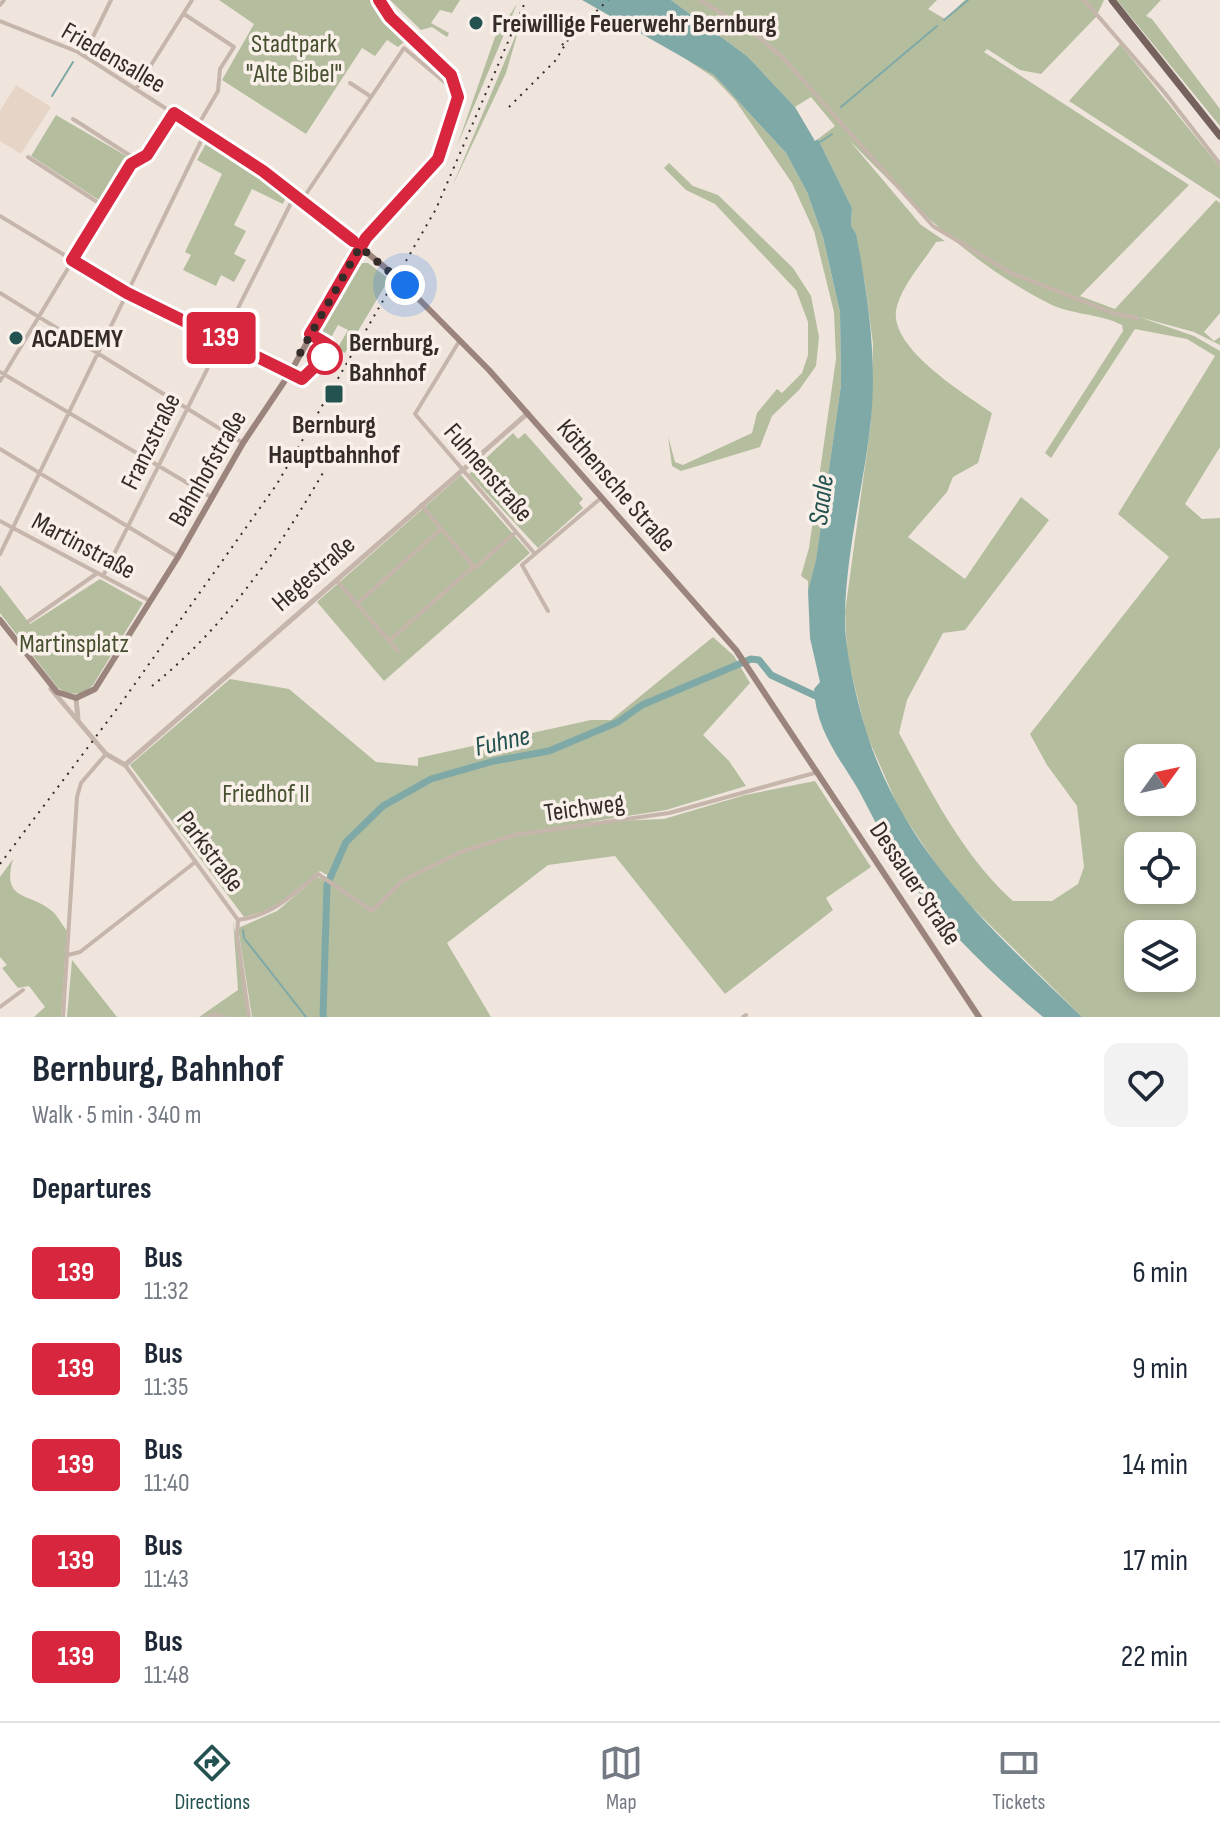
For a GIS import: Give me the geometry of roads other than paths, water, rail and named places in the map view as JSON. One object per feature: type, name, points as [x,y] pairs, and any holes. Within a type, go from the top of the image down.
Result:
[{"type":"main road","points":[[379,0],[390,17],[451,75],[457,87]]},
{"type":"main road","points":[[1112,0],[1220,136]]},
{"type":"main road","name":"Bahnhofstraße","points":[[76,698],[96,687],[178,557],[243,443],[290,373],[360,247],[436,162],[458,101],[457,87]]},
{"type":"main road","name":"Köthensche Straße","points":[[360,247],[399,279],[528,413],[740,655],[818,772]]},
{"type":"main road","name":"Parkstraße","points":[[0,620],[57,692],[76,698]]},
{"type":"main road","name":"Dessauer Straße","points":[[818,772],[979,1017]]},
{"type":"street","points":[[0,5],[4,0]]},
{"type":"street","points":[[84,55],[111,0]]},
{"type":"street","points":[[136,89],[192,0]]},
{"type":"street","points":[[700,0],[760,38],[784,59],[933,226],[1011,273],[1113,313],[1137,318]]},
{"type":"street","points":[[1084,0],[1220,164]]},
{"type":"street","points":[[184,14],[234,47],[220,69],[218,91],[196,128]]},
{"type":"street","name":"Friedensallee","points":[[0,21],[61,43],[84,55],[295,195],[360,247]]},
{"type":"street","points":[[302,200],[402,49],[407,48],[448,85],[457,87]]},
{"type":"street","points":[[350,83],[370,96]]},
{"type":"street","points":[[0,381],[2,373],[105,207],[137,160],[147,155],[174,113]]},
{"type":"street","points":[[73,119],[137,160]]},
{"type":"street","points":[[0,554],[205,133]]},
{"type":"street","points":[[28,157],[105,207]]},
{"type":"street","name":"Franzstraße","points":[[103,576],[295,195]]},
{"type":"street","points":[[0,216],[127,293],[290,373]]},
{"type":"street","points":[[0,293],[243,443]]},
{"type":"street","name":"Fuhnenstraße","points":[[460,340],[415,414],[535,554]]},
{"type":"street","points":[[2,373],[212,498]]},
{"type":"street","name":"Hegestraße","points":[[125,765],[528,413]]},
{"type":"street","points":[[0,449],[178,557]]},
{"type":"street","points":[[548,611],[521,568],[601,498]]},
{"type":"street","points":[[421,505],[474,566]]},
{"type":"street","name":"Martinstraße","points":[[0,521],[150,601]]},
{"type":"street","points":[[357,604],[441,529]]},
{"type":"street","points":[[389,641],[516,532]]},
{"type":"street","points":[[29,621],[96,573]]},
{"type":"street","points":[[336,580],[398,651]]},
{"type":"street","name":"Parkstraße","points":[[36,666],[106,754],[125,765],[238,920],[257,918],[273,910],[318,874],[372,911]]},
{"type":"street","points":[[76,698],[80,724]]},
{"type":"street","points":[[63,1017],[77,797],[81,783],[106,754]]},
{"type":"street","name":"Teichweg","points":[[372,911],[402,881],[461,852],[514,835],[669,813],[818,772]]},
{"type":"street","points":[[68,955],[77,954],[194,863]]},
{"type":"street","points":[[238,920],[237,935],[249,1017]]},
{"type":"street","points":[[0,1007],[23,990]]},
{"type":"street","points":[[208,1017],[213,1014],[224,1017]]},
{"type":"water","points":[[582,0],[671,0],[747,56],[795,107],[815,141],[818,139],[852,208],[851,226],[856,234],[868,303],[873,373],[871,420],[849,564],[845,612],[847,646],[858,702],[873,752],[893,797],[918,838],[977,912],[1082,1017],[1043,1017],[988,968],[936,914],[893,854],[829,742],[819,717],[814,689],[820,682],[810,638],[808,591],[816,560],[841,385],[840,312],[823,237],[807,192],[786,153],[714,75]]},
{"type":"waterway","points":[[944,20],[968,0]]},
{"type":"waterway","points":[[841,107],[937,26]]},
{"type":"waterway","points":[[52,96],[73,62]]},
{"type":"waterway","points":[[820,142],[832,134]]},
{"type":"waterway","name":"Fuhne","points":[[323,1017],[327,885],[346,842],[383,806],[431,779],[494,761],[549,751],[618,722],[642,705],[751,659],[759,660],[771,675],[820,698]]},
{"type":"waterway","points":[[243,930],[244,938],[306,1017]]},
{"type":"railway","points":[[0,864],[122,702],[277,484],[436,209],[526,0]]},
{"type":"railway","points":[[562,45],[608,0]]},
{"type":"railway","points":[[509,107],[555,61],[570,37]]},
{"type":"railway","points":[[152,686],[203,639],[248,587],[324,471]]},
{"type":"place","name":"Freiwillige Feuerwehr Bernburg","points":[[476,23]]},
{"type":"place","name":"ACADEMY","points":[[16,338]]},
{"type":"place","name":"Bernburg, Bahnhof","points":[[325,357]]},
{"type":"place","name":"Bernburg Hauptbahnhof","points":[[334,394]]},
{"type":"park label","name":"Stadtpark \"Alte Bibel\"","points":[[294,58]]},
{"type":"park label","name":"Martinsplatz","points":[[74,643]]},
{"type":"park label","name":"Friedhof II","points":[[266,793]]},
{"type":"water label","name":"Saale","points":[[820,500]]}]
